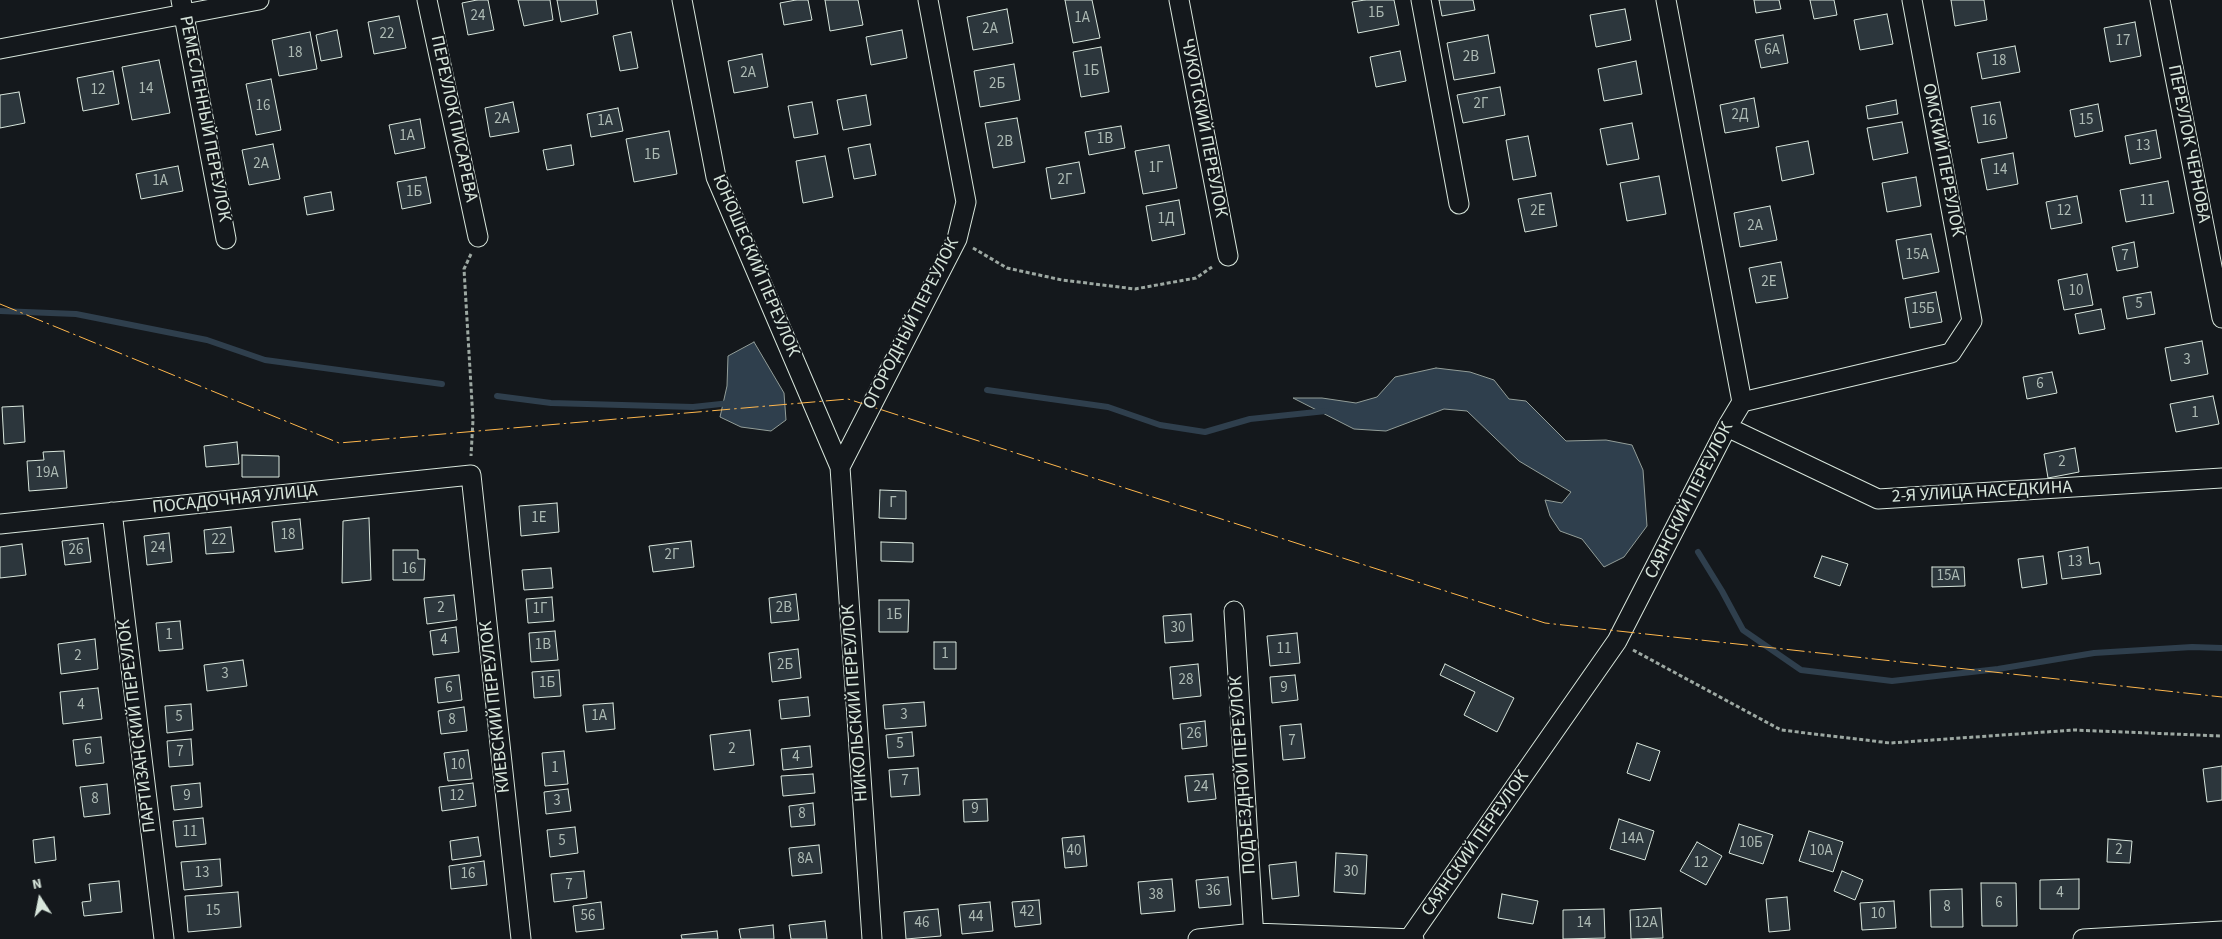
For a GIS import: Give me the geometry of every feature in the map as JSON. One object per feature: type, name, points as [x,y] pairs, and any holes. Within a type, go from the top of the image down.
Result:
[{"type":"street","points":[[0,49],[183,7],[260,0]]},
{"type":"street","name":"ПЕРЕУЛОК ПИСАРЕВА","points":[[427,0],[478,237]]},
{"type":"street","name":"ЮНОШЕСКИЙ ПЕРЕУЛОК","points":[[682,0],[716,176],[840,467]]},
{"type":"street","name":"ОГОРОДНЫЙ ПЕРЕУЛОК","points":[[840,467],[957,239],[966,202],[928,0]]},
{"type":"street","name":"ЧУКОТСКИЙ ПЕРЕУЛОК","points":[[1178,0],[1228,256]]},
{"type":"street","points":[[1421,0],[1459,204]]},
{"type":"street","name":"САЯНСКИЙ ПЕРЕУЛОК","points":[[1410,939],[1617,642],[1727,426],[1742,402],[1666,0]]},
{"type":"street","name":"ОМСКИЙ ПЕРЕУЛОК","points":[[1742,402],[1951,353],[1972,320],[1912,0]]},
{"type":"street","name":"ПЕРЕУЛОК ЧЕРНОВА","points":[[2160,0],[2222,318]]},
{"type":"street","name":"РЕМЕСЛЕННЫЙ ПЕРЕУЛОК","points":[[183,7],[226,238]]},
{"type":"street","name":"2-Я УЛИЦА НАСЕДКИНА","points":[[1727,426],[1878,499],[2222,478]]},
{"type":"street","name":"НИКОЛЬСКИЙ ПЕРЕУЛОК","points":[[840,467],[872,939]]},
{"type":"street","name":"ПОСАДОЧНАЯ УЛИЦА","points":[[0,524],[471,475]]},
{"type":"street","name":"КИЕВСКИЙ ПЕРЕУЛОК","points":[[471,475],[521,939]]},
{"type":"street","name":"ПАРТИЗАНСКИЙ ПЕРЕУЛОК","points":[[112,512],[164,939]]},
{"type":"street","name":"ПОДЪЕЗДНОЙ ПЕРЕУЛОК","points":[[1234,611],[1254,936]]},
{"type":"street","points":[[2084,939],[2222,932]]},
{"type":"street","points":[[1198,939],[1254,936],[1414,939]]},
{"type":"path","points":[[471,475],[473,420],[464,269],[478,237]]},
{"type":"path","points":[[957,239],[1007,268],[1062,280],[1136,289],[1196,278],[1228,256]]},
{"type":"path","points":[[1617,642],[1781,730],[1890,743],[2074,730],[2222,736]]},
{"type":"water","points":[[754,342],[784,393],[786,420],[771,431],[741,427],[720,417],[727,386],[728,356]]},
{"type":"water","points":[[1436,368],[1470,372],[1494,380],[1509,399],[1526,401],[1566,441],[1606,440],[1632,445],[1643,470],[1647,526],[1624,557],[1604,567],[1582,539],[1560,531],[1550,516],[1545,500],[1562,503],[1571,492],[1519,461],[1467,411],[1444,409],[1386,431],[1354,429],[1293,398],[1322,398],[1356,403],[1377,397],[1395,377]]},
{"type":"building","points":[[488,0],[494,30],[468,35],[462,3]]},
{"type":"building","points":[[518,0],[550,0],[553,20],[524,26]]},
{"type":"building","points":[[557,0],[596,0],[598,14],[561,22]]},
{"type":"building","points":[[808,0],[812,20],[784,25],[780,3]]},
{"type":"building","points":[[825,0],[858,0],[863,25],[830,31]]},
{"type":"building","points":[[1065,0],[1092,0],[1100,38],[1073,43]]},
{"type":"building","points":[[1394,0],[1399,25],[1358,33],[1352,2]]},
{"type":"building","points":[[1439,0],[1473,0],[1475,10],[1442,16]]},
{"type":"building","points":[[1754,0],[1779,0],[1781,9],[1756,13]]},
{"type":"building","points":[[1810,0],[1834,0],[1837,15],[1814,19]]},
{"type":"building","points":[[1951,0],[1984,0],[1987,20],[1955,26]]},
{"type":"building","points":[[1007,9],[1013,43],[973,50],[967,17]]},
{"type":"building","points":[[1625,9],[1631,40],[1596,47],[1590,15]]},
{"type":"building","points":[[1887,14],[1893,44],[1860,50],[1854,20]]},
{"type":"building","points":[[399,16],[406,48],[374,54],[368,22]]},
{"type":"building","points":[[2135,22],[2141,56],[2110,62],[2104,28]]},
{"type":"building","points":[[337,30],[342,57],[321,61],[316,35]]},
{"type":"building","points":[[902,30],[907,58],[871,65],[866,37]]},
{"type":"building","points":[[310,32],[317,69],[279,76],[272,40]]},
{"type":"building","points":[[631,32],[638,68],[620,71],[613,36]]},
{"type":"building","points":[[1488,35],[1495,73],[1454,80],[1447,43]]},
{"type":"building","points":[[1783,35],[1788,63],[1761,68],[1755,40]]},
{"type":"building","points":[[2015,46],[2020,72],[1982,79],[1977,53]]},
{"type":"building","points":[[1101,47],[1109,92],[1081,97],[1073,52]]},
{"type":"building","points":[[1400,51],[1406,81],[1376,87],[1370,57]]},
{"type":"building","points":[[762,54],[768,87],[734,93],[728,61]]},
{"type":"building","points":[[159,60],[170,113],[132,120],[122,67]]},
{"type":"building","points":[[1636,61],[1642,94],[1604,101],[1598,69]]},
{"type":"building","points":[[1014,64],[1020,100],[980,107],[974,71]]},
{"type":"building","points":[[113,71],[119,104],[83,111],[77,78]]},
{"type":"building","points":[[271,79],[281,130],[256,135],[246,84]]},
{"type":"building","points":[[1500,87],[1505,115],[1463,123],[1457,95]]},
{"type":"building","points":[[19,92],[25,123],[0,128],[0,95]]},
{"type":"building","points":[[866,95],[871,125],[843,130],[837,100]]},
{"type":"building","points":[[1754,98],[1759,127],[1725,133],[1720,105]]},
{"type":"building","points":[[1896,100],[1898,114],[1868,119],[1866,106]]},
{"type":"building","points":[[513,102],[519,132],[490,137],[485,108]]},
{"type":"building","points":[[812,102],[818,134],[794,138],[788,106]]},
{"type":"building","points":[[2000,102],[2007,138],[1978,143],[1971,107]]},
{"type":"building","points":[[2098,104],[2103,131],[2075,137],[2070,110]]},
{"type":"building","points":[[618,108],[623,131],[591,137],[587,114]]},
{"type":"building","points":[[1017,118],[1025,162],[993,168],[985,123]]},
{"type":"building","points":[[420,119],[425,148],[395,154],[389,125]]},
{"type":"building","points":[[1902,122],[1908,153],[1873,160],[1867,128]]},
{"type":"building","points":[[1632,123],[1639,159],[1607,165],[1600,129]]},
{"type":"building","points":[[1121,126],[1125,148],[1089,155],[1085,132]]},
{"type":"building","points":[[2156,130],[2161,158],[2130,164],[2125,136]]},
{"type":"building","points":[[669,131],[677,174],[634,182],[626,139]]},
{"type":"building","points":[[1528,136],[1536,176],[1513,180],[1506,140]]},
{"type":"building","points":[[1808,141],[1814,174],[1782,181],[1776,147]]},
{"type":"building","points":[[273,144],[280,179],[249,185],[242,150]]},
{"type":"building","points":[[870,144],[876,175],[854,179],[848,148]]},
{"type":"building","points":[[571,145],[574,165],[547,170],[543,150]]},
{"type":"building","points":[[1169,145],[1177,188],[1143,194],[1135,151]]},
{"type":"building","points":[[2013,153],[2018,184],[1987,190],[1981,159]]},
{"type":"building","points":[[825,156],[833,197],[803,203],[796,161]]},
{"type":"building","points":[[1079,162],[1085,193],[1051,199],[1046,168]]},
{"type":"building","points":[[178,166],[183,191],[141,199],[136,174]]},
{"type":"building","points":[[1659,176],[1666,214],[1627,221],[1620,183]]},
{"type":"building","points":[[426,177],[431,203],[402,209],[397,182]]},
{"type":"building","points":[[1916,177],[1921,206],[1887,212],[1882,183]]},
{"type":"building","points":[[2168,181],[2174,213],[2126,222],[2120,190]]},
{"type":"building","points":[[331,192],[334,210],[307,215],[304,197]]},
{"type":"building","points":[[1551,193],[1557,226],[1525,232],[1518,199]]},
{"type":"building","points":[[2077,196],[2082,223],[2051,229],[2046,202]]},
{"type":"building","points":[[1179,200],[1185,234],[1152,241],[1146,206]]},
{"type":"building","points":[[1770,206],[1777,240],[1740,247],[1734,213]]},
{"type":"building","points":[[1931,234],[1939,272],[1903,279],[1896,240]]},
{"type":"building","points":[[2134,242],[2138,267],[2117,271],[2112,247]]},
{"type":"building","points":[[1781,262],[1788,298],[1756,303],[1749,268]]},
{"type":"building","points":[[2087,274],[2093,305],[2064,310],[2058,280]]},
{"type":"building","points":[[1936,292],[1942,322],[1910,328],[1905,298]]},
{"type":"building","points":[[2151,292],[2155,314],[2127,319],[2123,297]]},
{"type":"building","points":[[2101,309],[2105,329],[2079,334],[2075,314]]},
{"type":"building","points":[[2202,341],[2208,374],[2171,381],[2165,348]]},
{"type":"building","points":[[2052,372],[2057,393],[2027,399],[2023,377]]},
{"type":"building","points":[[2213,396],[2219,424],[2176,432],[2170,404]]},
{"type":"building","points":[[23,406],[25,442],[4,444],[2,407]]},
{"type":"building","points":[[237,442],[239,464],[206,467],[204,446]]},
{"type":"building","points":[[2075,448],[2079,472],[2048,478],[2044,454]]},
{"type":"building","points":[[64,451],[67,488],[29,491],[27,461],[44,460],[43,452]]},
{"type":"building","points":[[242,455],[279,456],[279,477],[242,477]]},
{"type":"building","points":[[880,490],[906,491],[906,519],[879,518]]},
{"type":"building","points":[[557,503],[559,532],[521,536],[519,506]]},
{"type":"building","points":[[369,518],[371,580],[342,583],[343,521]]},
{"type":"building","points":[[300,519],[303,549],[275,552],[272,522]]},
{"type":"building","points":[[231,527],[234,552],[206,554],[204,530]]},
{"type":"building","points":[[169,533],[172,562],[147,565],[144,536]]},
{"type":"building","points":[[88,538],[91,562],[65,565],[62,541]]},
{"type":"building","points":[[691,541],[694,567],[653,572],[649,546]]},
{"type":"building","points":[[881,542],[913,543],[913,562],[881,561]]},
{"type":"building","points":[[22,544],[26,575],[0,578],[0,547]]},
{"type":"building","points":[[2088,547],[2090,564],[2099,562],[2101,574],[2062,579],[2058,552]]},
{"type":"building","points":[[393,550],[418,550],[418,559],[425,559],[424,580],[393,580]]},
{"type":"building","points":[[1822,556],[1848,564],[1840,586],[1814,577]]},
{"type":"building","points":[[2043,556],[2047,584],[2022,588],[2018,559]]},
{"type":"building","points":[[1932,567],[1964,567],[1965,586],[1932,587]]},
{"type":"building","points":[[551,568],[553,588],[524,590],[522,570]]},
{"type":"building","points":[[796,594],[799,620],[771,623],[769,598]]},
{"type":"building","points":[[454,595],[457,620],[427,624],[424,598]]},
{"type":"building","points":[[552,597],[554,621],[528,623],[526,599]]},
{"type":"building","points":[[879,600],[909,600],[908,632],[879,632]]},
{"type":"building","points":[[1191,614],[1193,641],[1165,643],[1163,616]]},
{"type":"building","points":[[180,621],[183,649],[159,651],[156,623]]},
{"type":"building","points":[[456,627],[459,652],[433,655],[430,631]]},
{"type":"building","points":[[555,631],[558,660],[531,662],[529,633]]},
{"type":"building","points":[[1297,633],[1300,663],[1270,666],[1267,636]]},
{"type":"building","points":[[95,639],[98,669],[61,674],[58,644]]},
{"type":"building","points":[[934,642],[956,642],[956,669],[934,669]]},
{"type":"building","points":[[798,649],[801,678],[772,682],[769,653]]},
{"type":"building","points":[[243,660],[247,686],[207,691],[204,665]]},
{"type":"building","points":[[1198,664],[1201,696],[1173,699],[1170,667]]},
{"type":"building","points":[[1445,664],[1514,698],[1497,732],[1464,715],[1475,692],[1440,675]]},
{"type":"building","points":[[559,670],[561,696],[534,698],[532,672]]},
{"type":"building","points":[[459,675],[462,700],[438,703],[435,678]]},
{"type":"building","points":[[1295,675],[1298,700],[1272,703],[1270,677]]},
{"type":"building","points":[[98,688],[102,719],[63,724],[60,692]]},
{"type":"building","points":[[808,697],[810,716],[781,719],[779,700]]},
{"type":"building","points":[[924,702],[926,726],[885,729],[883,705]]},
{"type":"building","points":[[613,703],[615,729],[586,732],[583,705]]},
{"type":"building","points":[[191,704],[193,730],[167,733],[165,706]]},
{"type":"building","points":[[464,707],[467,731],[441,734],[438,711]]},
{"type":"building","points":[[1205,721],[1207,746],[1182,749],[1180,724]]},
{"type":"building","points":[[1301,724],[1305,758],[1283,760],[1280,726]]},
{"type":"building","points":[[750,730],[754,765],[714,770],[710,735]]},
{"type":"building","points":[[912,732],[914,756],[888,758],[886,735]]},
{"type":"building","points":[[101,737],[104,763],[76,766],[73,740]]},
{"type":"building","points":[[191,739],[193,765],[169,767],[167,741]]},
{"type":"building","points":[[1637,743],[1660,751],[1650,781],[1627,773]]},
{"type":"building","points":[[810,746],[812,767],[783,770],[781,749]]},
{"type":"building","points":[[468,750],[472,779],[448,781],[444,753]]},
{"type":"building","points":[[564,751],[568,784],[545,786],[542,753]]},
{"type":"building","points":[[2222,766],[2222,800],[2207,802],[2203,769]]},
{"type":"building","points":[[918,768],[920,795],[891,797],[889,770]]},
{"type":"building","points":[[813,774],[815,793],[783,796],[781,776]]},
{"type":"building","points":[[1213,774],[1216,799],[1188,802],[1185,776]]},
{"type":"building","points":[[200,783],[202,807],[174,810],[171,786]]},
{"type":"building","points":[[473,783],[476,806],[442,811],[439,787]]},
{"type":"building","points":[[107,784],[110,814],[84,817],[80,787]]},
{"type":"building","points":[[568,789],[571,811],[546,814],[544,792]]},
{"type":"building","points":[[987,799],[988,821],[964,822],[963,800]]},
{"type":"building","points":[[813,803],[815,825],[791,827],[789,806]]},
{"type":"building","points":[[203,818],[206,844],[176,847],[173,821]]},
{"type":"building","points":[[1619,819],[1654,831],[1645,860],[1610,849]]},
{"type":"building","points":[[1739,824],[1773,835],[1763,864],[1729,853]]},
{"type":"building","points":[[575,827],[578,853],[550,857],[547,830]]},
{"type":"building","points":[[1809,831],[1843,842],[1833,872],[1799,861]]},
{"type":"building","points":[[1084,836],[1087,866],[1065,868],[1062,838]]},
{"type":"building","points":[[54,837],[56,860],[35,863],[33,840]]},
{"type":"building","points":[[478,837],[481,856],[452,860],[450,841]]},
{"type":"building","points":[[2108,839],[2132,841],[2130,863],[2107,862]]},
{"type":"building","points":[[1697,842],[1722,856],[1706,885],[1680,871]]},
{"type":"building","points":[[819,845],[822,873],[792,876],[789,848]]},
{"type":"building","points":[[1336,853],[1367,855],[1365,894],[1334,892]]},
{"type":"building","points":[[220,859],[222,886],[184,890],[181,862]]},
{"type":"building","points":[[484,861],[487,885],[451,889],[449,866]]},
{"type":"building","points":[[1296,862],[1299,896],[1272,899],[1269,865]]},
{"type":"building","points":[[584,871],[587,898],[554,902],[551,874]]},
{"type":"building","points":[[1842,871],[1863,880],[1855,900],[1834,891]]},
{"type":"building","points":[[1228,877],[1231,905],[1199,908],[1196,880]]},
{"type":"building","points":[[1172,879],[1175,911],[1141,914],[1138,882]]},
{"type":"building","points":[[2079,879],[2079,909],[2040,909],[2040,880]]},
{"type":"building","points":[[119,881],[122,912],[84,916],[82,902],[91,901],[89,884]]},
{"type":"building","points":[[1981,883],[2016,883],[2017,926],[1982,926]]},
{"type":"building","points":[[1962,889],[1963,927],[1931,927],[1930,890]]},
{"type":"building","points":[[238,892],[241,927],[188,932],[185,896]]},
{"type":"building","points":[[1502,894],[1538,901],[1533,924],[1498,918]]},
{"type":"building","points":[[1787,897],[1790,930],[1769,932],[1766,899]]},
{"type":"building","points":[[1039,900],[1041,924],[1015,927],[1012,902]]},
{"type":"building","points":[[1894,901],[1896,928],[1862,930],[1860,903]]},
{"type":"building","points":[[601,902],[604,929],[576,932],[573,906]]},
{"type":"building","points":[[990,902],[993,931],[962,934],[959,905]]},
{"type":"building","points":[[1661,908],[1663,938],[1631,939],[1630,910]]},
{"type":"building","points":[[938,909],[941,936],[906,939],[904,912]]},
{"type":"building","points":[[1604,909],[1605,938],[1563,939],[1563,910]]},
{"type":"building","points":[[825,921],[827,939],[791,939],[789,925]]},
{"type":"building","points":[[773,925],[774,939],[741,939],[739,929]]},
{"type":"building","points":[[717,931],[718,939],[682,939],[681,935]]},
{"type":"waterway","points":[[0,311],[76,314],[207,340],[265,360],[442,384]]},
{"type":"waterway","points":[[987,390],[1108,407],[1160,425],[1205,432],[1250,419],[1326,411]]},
{"type":"waterway","points":[[497,396],[551,403],[693,407],[730,403]]},
{"type":"waterway","points":[[1698,552],[1743,630],[1801,670],[1892,681],[1998,669],[2094,653],[2192,647],[2222,648]]},
{"type":"power","points":[[0,304],[339,443],[848,399],[1545,623],[2222,697]]}]
